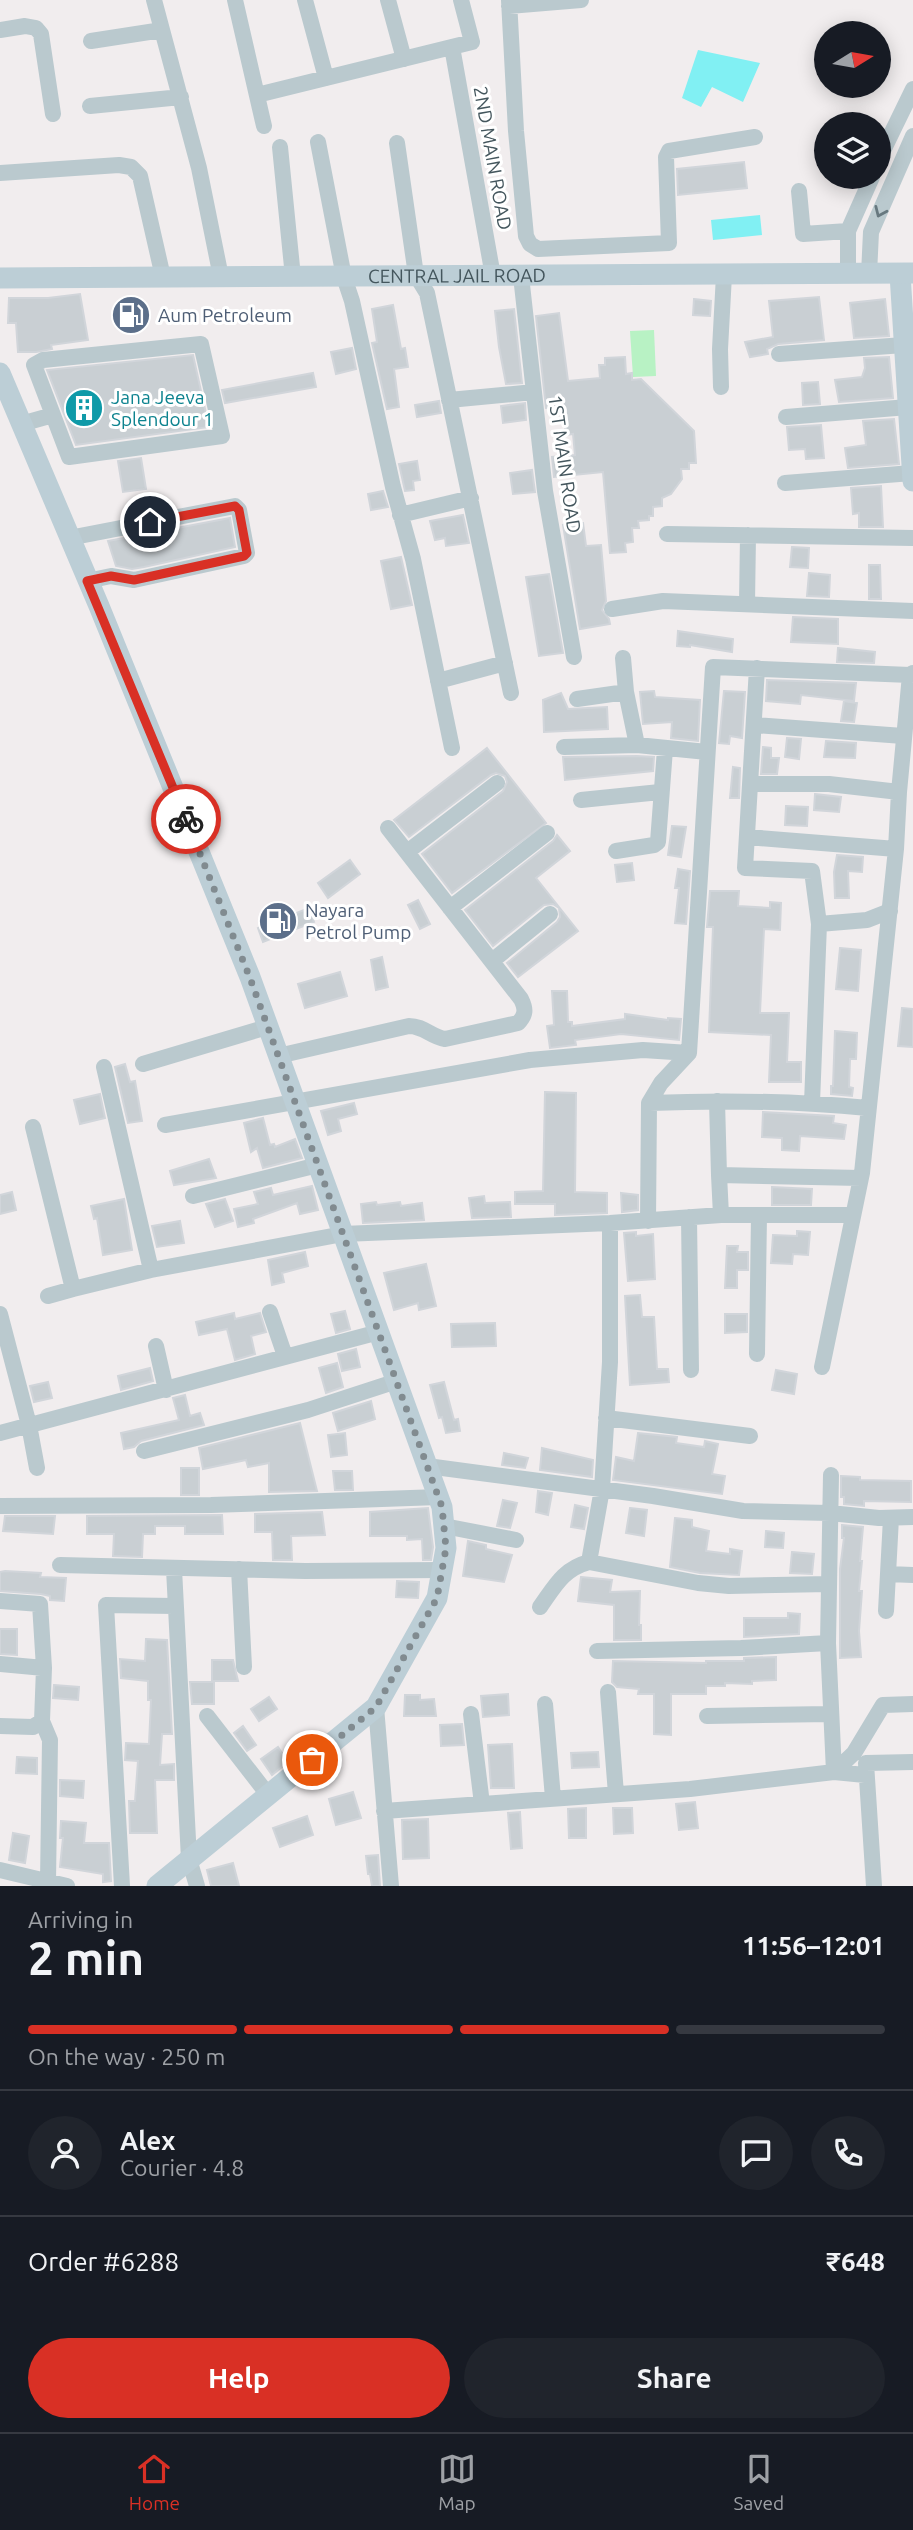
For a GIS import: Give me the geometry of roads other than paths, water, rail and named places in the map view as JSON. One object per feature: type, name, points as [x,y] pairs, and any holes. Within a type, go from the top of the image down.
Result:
[{"type":"street","points":[[154,0],[204,192],[221,277]]},
{"type":"street","points":[[235,0],[264,126]]},
{"type":"street","points":[[305,0],[326,78]]},
{"type":"street","points":[[388,0],[404,59]]},
{"type":"street","points":[[257,95],[472,42],[461,0]]},
{"type":"street","points":[[581,0],[509,3],[516,131],[526,236],[530,244],[538,249],[669,243],[666,157],[669,151],[755,137]]},
{"type":"street","points":[[0,30],[25,26],[36,28],[41,34],[53,114]]},
{"type":"street","points":[[91,41],[162,30]]},
{"type":"street","name":"2ND MAIN ROAD","points":[[452,47],[493,276]]},
{"type":"street","points":[[891,134],[913,89]]},
{"type":"street","points":[[90,106],[181,97]]},
{"type":"street","points":[[858,274],[871,232],[913,136]]},
{"type":"street","points":[[318,142],[344,276],[400,515],[413,559],[452,748]]},
{"type":"street","points":[[397,143],[416,275],[427,293],[511,692]]},
{"type":"street","points":[[280,147],[293,277]]},
{"type":"street","points":[[0,173],[119,165],[131,167],[140,176],[163,277]]},
{"type":"street","points":[[858,274],[848,231],[867,189]]},
{"type":"street","points":[[799,191],[803,234],[848,231]]},
{"type":"street","points":[[906,274],[904,345],[913,481]]},
{"type":"street","name":"CENTRAL JAIL ROAD","points":[[0,278],[906,274]]},
{"type":"street","points":[[721,387],[724,275]]},
{"type":"street","name":"1ST MAIN ROAD","points":[[521,276],[545,491],[574,657]]},
{"type":"street","points":[[201,344],[222,436],[69,457],[53,415],[34,365],[39,362],[201,344]]},
{"type":"street","points":[[779,354],[904,345]]},
{"type":"street","points":[[0,373],[212,882],[439,1497],[444,1526],[446,1548],[437,1598],[376,1707],[157,1886]]},
{"type":"street","points":[[449,400],[534,392]]},
{"type":"street","points":[[786,417],[908,407]]},
{"type":"street","points":[[21,424],[53,415]]},
{"type":"street","points":[[785,483],[912,473]]},
{"type":"street","points":[[400,515],[471,498]]},
{"type":"street","points":[[69,538],[235,506],[239,510],[247,553],[244,556],[134,580],[111,576],[87,581]]},
{"type":"street","points":[[667,534],[913,538]]},
{"type":"street","points":[[747,604],[748,535]]},
{"type":"street","points":[[612,609],[663,601],[913,611]]},
{"type":"street","points":[[623,658],[626,692],[637,745]]},
{"type":"street","points":[[438,681],[505,663]]},
{"type":"street","points":[[648,1221],[649,1103],[662,1083],[689,1053],[713,667],[912,674],[903,736],[896,849],[861,1178],[822,1367]]},
{"type":"street","points":[[758,668],[745,868],[811,871],[819,924],[812,1103]]},
{"type":"street","points":[[577,699],[626,692]]},
{"type":"street","points":[[754,725],[903,736]]},
{"type":"street","points":[[564,747],[637,745],[707,752]]},
{"type":"street","points":[[616,851],[658,842],[665,749]]},
{"type":"street","points":[[407,852],[497,783]]},
{"type":"street","points":[[750,784],[828,784],[899,792]]},
{"type":"street","points":[[581,800],[660,792]]},
{"type":"street","points":[[278,1056],[409,1026],[419,1026],[445,1039],[518,1023],[524,1017],[525,1007],[492,961],[388,828]]},
{"type":"street","points":[[450,908],[547,833]]},
{"type":"street","points":[[747,837],[896,849]]},
{"type":"street","points":[[819,924],[867,920],[890,911]]},
{"type":"street","points":[[492,961],[550,914]]},
{"type":"street","points":[[143,1064],[267,1027]]},
{"type":"street","points":[[165,1125],[530,1060],[643,1050],[689,1053]]},
{"type":"street","points":[[104,1067],[151,1270]]},
{"type":"street","points":[[717,1101],[721,1215]]},
{"type":"street","points":[[649,1103],[812,1103],[868,1108]]},
{"type":"street","points":[[33,1127],[73,1289]]},
{"type":"street","points":[[194,1196],[318,1165]]},
{"type":"street","points":[[719,1175],[861,1178]]},
{"type":"street","points":[[48,1296],[151,1270],[344,1234],[610,1223],[721,1215],[853,1215]]},
{"type":"street","points":[[757,1354],[759,1215]]},
{"type":"street","points":[[689,1217],[691,1370]]},
{"type":"street","points":[[589,1562],[602,1489],[607,1419],[610,1362],[610,1223]]},
{"type":"street","points":[[270,1312],[285,1356]]},
{"type":"street","points":[[0,1314],[5,1354],[29,1425],[37,1468]]},
{"type":"street","points":[[0,1433],[379,1332]]},
{"type":"street","points":[[156,1346],[166,1390]]},
{"type":"street","points":[[144,1451],[308,1410],[397,1381]]},
{"type":"street","points":[[607,1419],[750,1436]]},
{"type":"street","points":[[427,1466],[743,1511],[913,1517]]},
{"type":"street","points":[[831,1475],[828,1643],[834,1772]]},
{"type":"street","points":[[0,1506],[211,1505],[439,1497]]},
{"type":"street","points":[[886,1611],[891,1518]]},
{"type":"street","points":[[444,1526],[516,1540]]},
{"type":"street","points":[[540,1607],[563,1574],[589,1562],[729,1586],[829,1584]]},
{"type":"street","points":[[60,1565],[305,1571],[443,1570]]},
{"type":"street","points":[[174,1569],[189,1859],[197,1886]]},
{"type":"street","points":[[239,1569],[244,1667]]},
{"type":"street","points":[[888,1574],[913,1575]]},
{"type":"street","points":[[0,1601],[40,1604],[44,1668],[42,1721],[50,1740],[48,1882]]},
{"type":"street","points":[[122,1886],[106,1605],[174,1606]]},
{"type":"street","points":[[597,1651],[828,1643]]},
{"type":"street","points":[[0,1664],[44,1668]]},
{"type":"street","points":[[608,1692],[617,1794]]},
{"type":"street","points":[[545,1704],[553,1798]]},
{"type":"street","points":[[834,1772],[854,1752],[883,1705],[913,1704]]},
{"type":"street","points":[[376,1707],[391,1886]]},
{"type":"street","points":[[471,1714],[482,1804]]},
{"type":"street","points":[[706,1716],[830,1714]]},
{"type":"street","points":[[207,1716],[269,1796]]},
{"type":"street","points":[[0,1726],[33,1727],[42,1721]]},
{"type":"street","points":[[874,1886],[866,1763],[913,1762]]},
{"type":"street","points":[[384,1811],[690,1788],[834,1772],[865,1775]]},
{"type":"street","points":[[0,1870],[66,1886]]},
{"type":"water","points":[[698,50],[760,63],[743,102],[712,87],[701,107],[682,98]]},
{"type":"water","points":[[760,215],[762,235],[713,240],[711,220]]},
{"type":"place","name":"Aum Petroleum","points":[[131,315]]},
{"type":"place","name":"Jana Jeeva Splendour 1","points":[[84,408]]},
{"type":"place","name":"Nayara Petrol Pump","points":[[278,921]]}]
